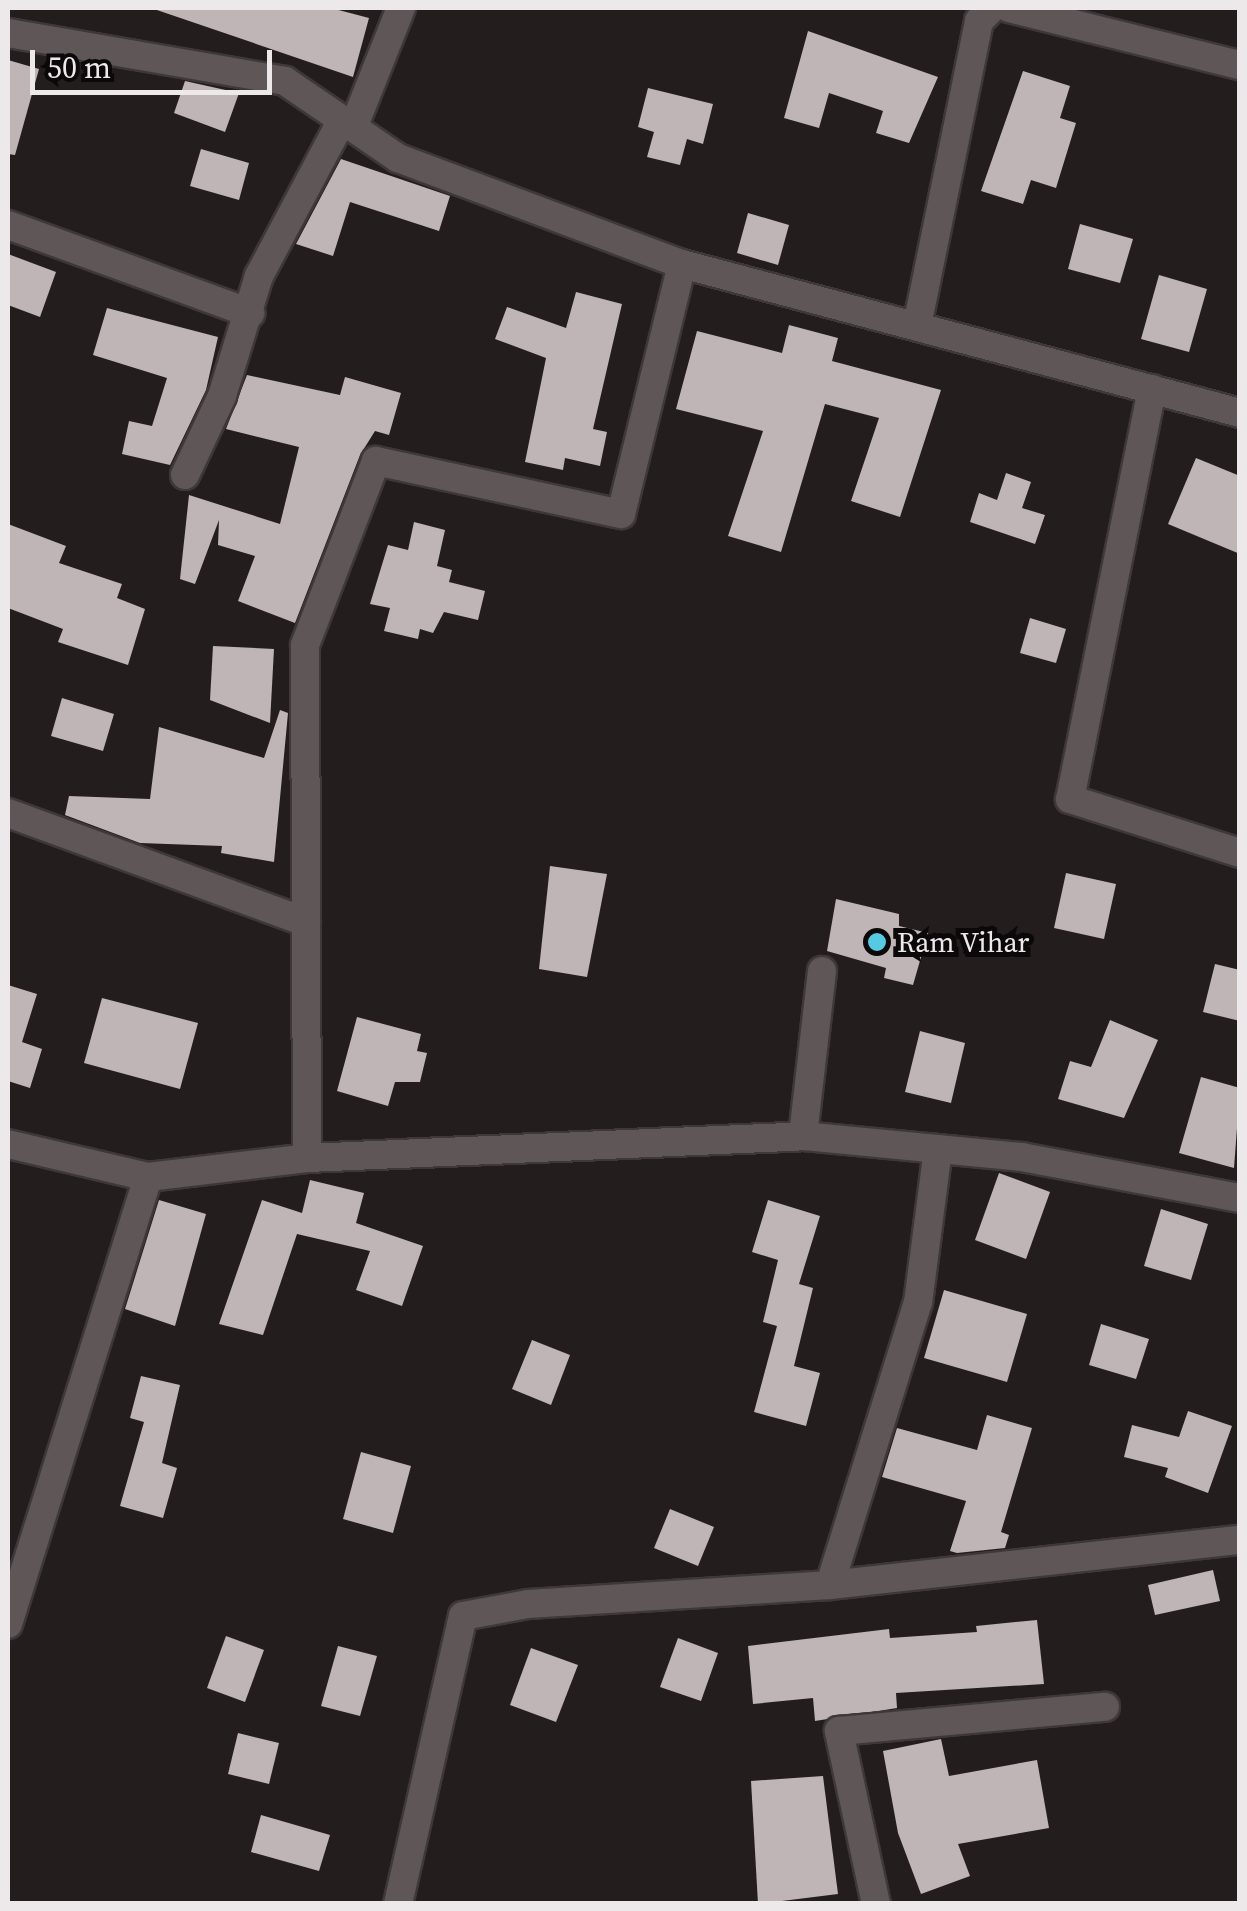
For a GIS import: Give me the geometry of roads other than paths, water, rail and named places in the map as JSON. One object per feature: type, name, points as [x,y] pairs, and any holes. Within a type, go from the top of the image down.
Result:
[{"type":"street","points":[[185,475],[278,236],[348,124],[401,8]]},
{"type":"street","points":[[917,326],[980,21],[992,8]]},
{"type":"street","points":[[1009,8],[1240,64]]},
{"type":"street","points":[[8,33],[285,81],[398,158],[682,264],[1240,413]]},
{"type":"street","points":[[8,225],[250,313]]},
{"type":"street","points":[[307,1158],[305,645],[376,460],[621,514],[682,264]]},
{"type":"street","points":[[1152,389],[1070,800],[1240,853]]},
{"type":"street","points":[[8,814],[306,922]]},
{"type":"street","points":[[804,1136],[822,971]]},
{"type":"street","points":[[8,1144],[148,1177],[307,1158],[804,1136],[938,1149],[1240,1198]]},
{"type":"street","points":[[830,1584],[918,1302],[938,1149]]},
{"type":"street","points":[[8,1624],[148,1177]]},
{"type":"street","points":[[398,1904],[463,1616],[528,1604],[830,1584],[1240,1540]]},
{"type":"street","points":[[876,1904],[839,1731],[1105,1707]]},
{"type":"place","name":"Ram Vihar","points":[[877,942]]}]
